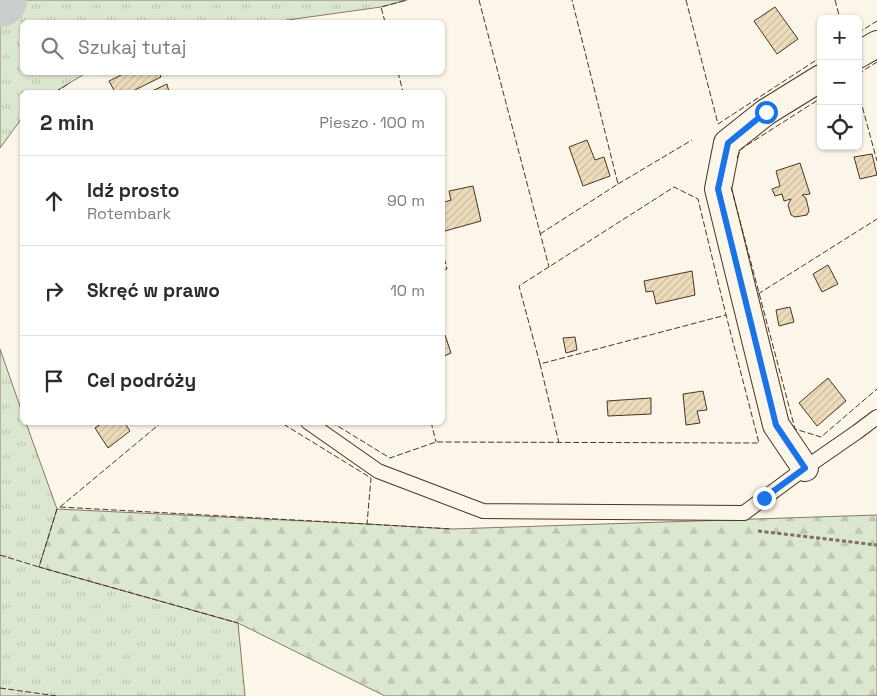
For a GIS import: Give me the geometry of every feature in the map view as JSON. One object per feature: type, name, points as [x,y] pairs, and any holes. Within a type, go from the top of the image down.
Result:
[{"type":"street","points":[[862,53],[877,44]]},
{"type":"street","points":[[805,468],[776,425],[718,189],[728,143],[766,112],[817,80]]},
{"type":"lane","points":[[312,425],[378,471],[483,511],[744,513],[877,417]]},
{"type":"path","points":[[754,530],[877,545]]},
{"type":"green space","points":[[0,0],[407,0],[381,7],[287,20],[20,20],[20,75],[83,75],[58,90],[20,90],[20,121],[0,148]]},
{"type":"green space","points":[[0,349],[20,406],[20,425],[27,425],[57,509],[40,567],[238,623],[245,696],[0,696]]},
{"type":"green space","points":[[57,509],[452,529],[877,515],[877,696],[385,696],[238,623],[39,567]]},
{"type":"building","points":[[775,7],[798,39],[777,54],[754,21]]},
{"type":"building","points":[[121,75],[160,75],[161,77],[135,90],[114,90],[109,81]]},
{"type":"building","points":[[167,84],[168,90],[154,90]]},
{"type":"building","points":[[587,140],[595,160],[604,157],[610,176],[583,186],[569,147]]},
{"type":"building","points":[[872,154],[877,175],[860,179],[854,157]]},
{"type":"building","points":[[800,163],[810,194],[802,195],[806,198],[809,211],[807,215],[795,217],[791,215],[788,205],[791,199],[784,201],[782,194],[775,196],[772,189],[780,186],[776,171]]},
{"type":"building","points":[[473,186],[481,221],[445,231],[445,202],[451,200],[449,191]]},
{"type":"building","points":[[828,265],[838,284],[822,292],[813,274]]},
{"type":"building","points":[[692,271],[695,295],[656,304],[653,291],[646,292],[644,281]]},
{"type":"building","points":[[790,307],[794,322],[779,326],[776,310]]},
{"type":"building","points":[[445,335],[451,353],[445,356]]},
{"type":"building","points":[[575,337],[577,350],[566,353],[563,338]]},
{"type":"building","points":[[828,378],[846,401],[817,426],[799,403]]},
{"type":"building","points":[[703,391],[707,410],[697,411],[700,423],[686,425],[683,394]]},
{"type":"building","points":[[651,398],[651,414],[608,416],[607,401]]},
{"type":"building","points":[[99,425],[126,425],[130,431],[108,448],[95,428]]},
{"type":"fence","points":[[384,20],[381,7],[407,0]]},
{"type":"fence","points":[[479,0],[549,267]]},
{"type":"fence","points":[[540,234],[618,184],[572,0]]},
{"type":"fence","points":[[686,0],[718,124],[817,60]]},
{"type":"fence","points":[[835,0],[839,15]]},
{"type":"fence","points":[[862,30],[877,21]]},
{"type":"fence","points":[[862,71],[877,62]]},
{"type":"fence","points":[[399,75],[402,90]]},
{"type":"fence","points":[[58,90],[70,83]]},
{"type":"fence","points":[[737,158],[741,149],[817,101]]},
{"type":"fence","points":[[862,105],[877,161]]},
{"type":"fence","points":[[618,184],[692,140]]},
{"type":"fence","points":[[540,364],[519,286],[674,187],[698,199],[726,315]]},
{"type":"fence","points":[[731,187],[795,429],[821,437],[877,389]]},
{"type":"fence","points":[[758,294],[877,219]]},
{"type":"fence","points":[[445,261],[447,269],[445,269]]},
{"type":"fence","points":[[726,315],[759,443],[559,442],[540,364],[726,315]]},
{"type":"fence","points":[[60,507],[158,425]]},
{"type":"fence","points":[[60,507],[367,524],[371,478],[285,425]]},
{"type":"fence","points":[[336,425],[390,458],[436,442],[559,442]]},
{"type":"fence","points":[[432,425],[436,442]]},
{"type":"fence","points":[[57,509],[39,567],[238,623]]},
{"type":"fence","points":[[367,524],[452,529]]},
{"type":"fence","points":[[0,555],[39,567]]},
{"type":"fence","points":[[0,688],[57,696]]},
{"type":"route","points":[[764,498],[805,468],[776,425],[718,189],[728,143],[766,112]]}]
